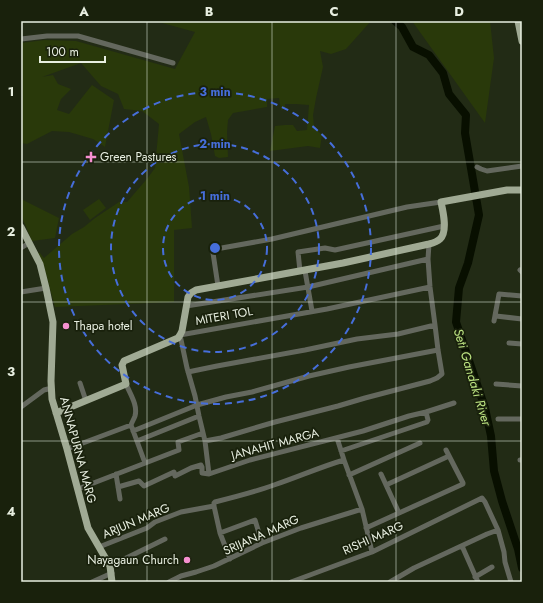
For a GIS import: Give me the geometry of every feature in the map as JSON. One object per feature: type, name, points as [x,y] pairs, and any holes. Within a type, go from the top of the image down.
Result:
[{"type":"main road","points":[[518,21],[522,41]]},
{"type":"main road","points":[[180,335],[188,297],[196,290],[303,271],[436,242],[444,233],[441,202],[507,190],[522,190]]},
{"type":"main road","name":"ANNAPURNA MARG","points":[[21,227],[40,264],[53,322],[51,390],[56,413],[88,528],[111,570]]},
{"type":"main road","name":"MITERI TOL","points":[[126,384],[122,365],[124,361],[174,340],[180,335]]},
{"type":"main road","points":[[56,413],[126,384]]},
{"type":"main road","points":[[111,570],[112,582]]},
{"type":"street","points":[[21,39],[47,36],[78,36],[173,63]]},
{"type":"street","points":[[477,167],[481,170],[487,171],[522,166]]},
{"type":"street","points":[[218,286],[213,250],[272,239],[407,207],[441,202]]},
{"type":"street","points":[[312,311],[308,287],[298,252],[325,248],[335,250],[444,226]]},
{"type":"street","points":[[21,248],[29,243]]},
{"type":"street","points":[[204,441],[221,438],[430,381],[442,374],[430,287],[428,259],[429,244]]},
{"type":"street","name":"MITERI TOL","points":[[186,306],[308,287],[428,259]]},
{"type":"street","name":"MITERI TOL","points":[[180,335],[312,311],[430,287]]},
{"type":"street","points":[[21,292],[46,288]]},
{"type":"street","points":[[522,296],[499,294],[495,318],[522,319]]},
{"type":"street","points":[[188,372],[357,339],[398,334],[435,325]]},
{"type":"street","points":[[118,487],[139,480],[144,486],[174,472],[176,476],[191,468],[201,465],[202,473],[209,474],[203,433],[180,335]]},
{"type":"street","points":[[508,342],[522,344]]},
{"type":"street","points":[[133,431],[197,405],[226,397],[252,392],[309,376],[438,350]]},
{"type":"street","points":[[80,383],[86,401]]},
{"type":"street","points":[[126,384],[133,398],[136,414],[131,425],[145,463]]},
{"type":"street","points":[[496,384],[522,386]]},
{"type":"street","points":[[21,408],[44,390],[51,390]]},
{"type":"street","name":"JANAHIT MARGA","points":[[209,474],[250,460],[337,438],[454,403]]},
{"type":"street","points":[[341,451],[428,422],[426,412]]},
{"type":"street","points":[[137,441],[199,416]]},
{"type":"street","points":[[498,420],[522,419]]},
{"type":"street","points":[[67,449],[131,425]]},
{"type":"street","points":[[78,489],[179,450],[178,442],[203,433]]},
{"type":"street","points":[[337,438],[362,509],[372,552]]},
{"type":"street","points":[[349,475],[420,443]]},
{"type":"street","points":[[366,528],[463,484],[446,450]]},
{"type":"street","points":[[386,485],[449,456]]},
{"type":"street","name":"ARJUN MARG","points":[[99,547],[147,528],[155,522],[181,512],[214,506],[215,502],[262,489],[344,460]]},
{"type":"street","points":[[116,474],[120,498]]},
{"type":"street","points":[[381,474],[399,513]]},
{"type":"street","name":"RISHI MARG","points":[[291,582],[372,552],[483,498],[498,530]]},
{"type":"street","points":[[214,506],[220,533],[230,560]]},
{"type":"street","name":"SRIJANA MARG","points":[[169,582],[182,576],[230,560],[262,543],[300,528],[362,509]]},
{"type":"street","points":[[220,533],[255,520],[262,543]]},
{"type":"street","points":[[390,582],[414,568],[498,530],[511,582]]},
{"type":"street","points":[[92,582],[165,539]]},
{"type":"street","points":[[462,546],[478,582]]},
{"type":"street","points":[[475,577],[492,567]]},
{"type":"green space","points":[[155,21],[371,21],[346,49],[331,54],[320,51],[323,67],[313,115],[314,127],[322,135],[320,148],[308,146],[270,151],[275,126],[293,125],[297,131],[307,130],[309,105],[285,104],[285,109],[281,110],[279,98],[267,99],[267,107],[233,113],[228,120],[228,157],[219,158],[215,156],[206,117],[195,122],[179,134],[189,187],[192,228],[174,230],[174,302],[55,307],[43,263],[35,252],[40,253],[44,258],[72,234],[95,218],[119,202],[127,202],[155,168],[159,124],[142,111],[124,109],[118,94],[101,86],[81,63],[42,77],[53,75],[58,84],[71,89],[61,99],[57,110],[69,114],[92,85],[114,100],[105,147],[93,139],[69,132],[52,131],[27,144],[21,143],[21,43],[45,40],[76,41],[175,69],[195,32]]},
{"type":"green space","points":[[412,21],[490,21],[494,58],[485,123]]},
{"type":"green space","points":[[21,197],[23,200],[59,218],[55,238],[32,241],[21,215]]},
{"type":"green space","points":[[99,199],[106,208],[90,220],[83,210]]},
{"type":"waterway","name":"Seti Gandaki River","points":[[395,21],[402,27],[413,47],[429,55],[443,73],[449,94],[466,115],[465,133],[479,215],[468,263],[459,288],[456,322],[485,408],[491,436],[494,471],[518,549],[522,568]]},
{"type":"place","name":"Green Pastures","points":[[91,157]]},
{"type":"place","name":"Thapa hotel","points":[[66,326]]},
{"type":"place","name":"Nayagaun Church","points":[[187,560]]}]
